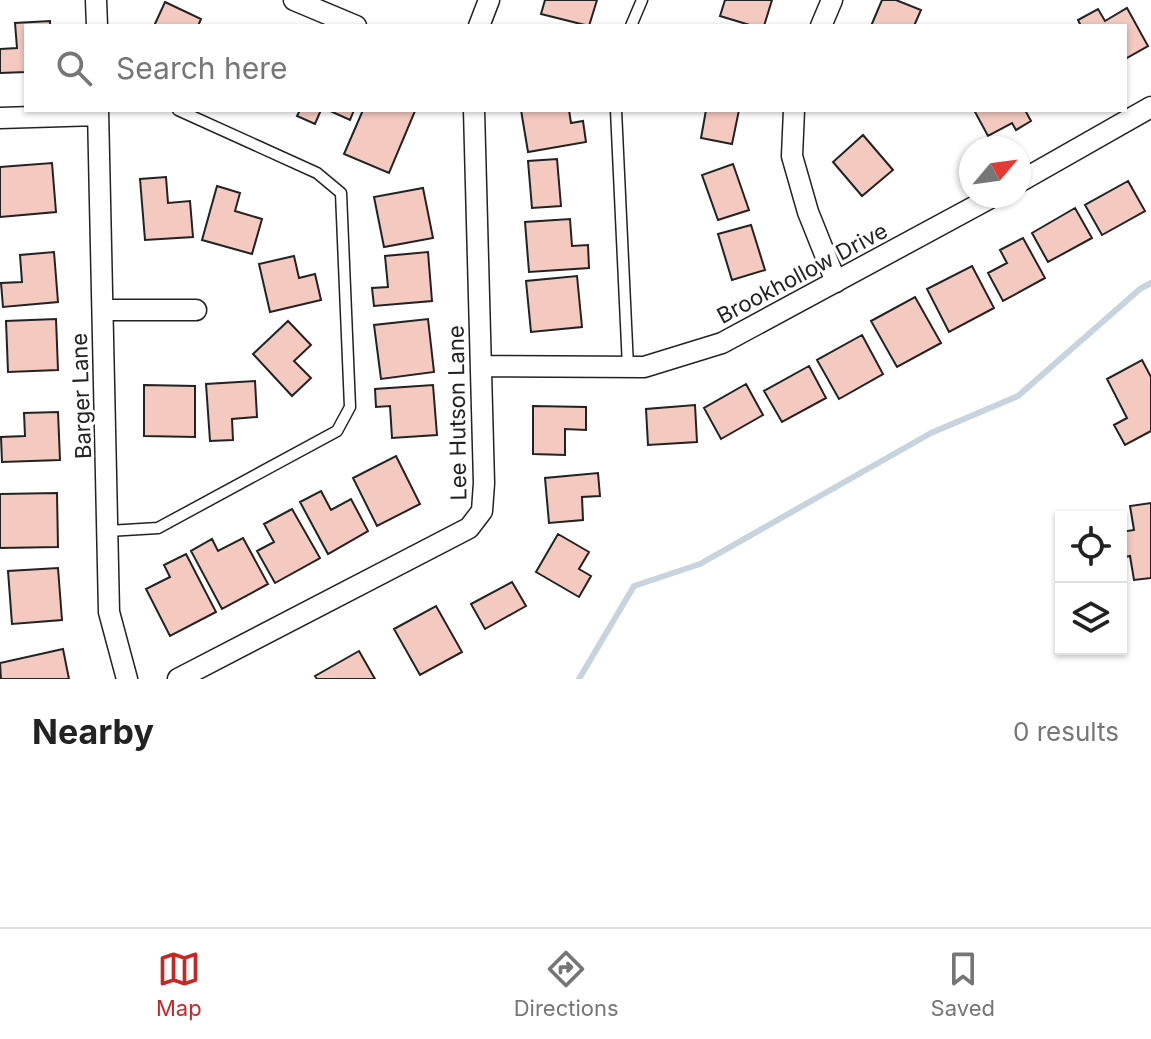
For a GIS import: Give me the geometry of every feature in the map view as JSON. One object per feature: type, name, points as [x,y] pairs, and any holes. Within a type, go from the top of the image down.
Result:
[{"type":"street","points":[[96,0],[97,24]]},
{"type":"street","points":[[294,0],[351,24]]},
{"type":"street","points":[[480,24],[489,0]]},
{"type":"street","points":[[822,24],[832,0]]},
{"type":"street","points":[[1031,175],[1151,107]]},
{"type":"street","points":[[0,118],[98,112]]},
{"type":"street","name":"Barger Lane","points":[[98,112],[109,612],[127,679]]},
{"type":"street","name":"Lee Hutson Lane","points":[[178,679],[469,528],[482,511],[484,483],[474,112]]},
{"type":"street","points":[[794,112],[792,156],[808,212],[836,282]]},
{"type":"street","name":"Brookhollow Drive","points":[[481,366],[644,367],[722,343],[972,208]]},
{"type":"street","points":[[103,310],[196,310]]},
{"type":"lane","points":[[632,24],[642,0]]},
{"type":"lane","points":[[108,531],[158,528],[337,431],[350,407],[341,193],[317,173],[182,112]]},
{"type":"lane","points":[[616,112],[628,367]]},
{"type":"building","points":[[545,0],[597,0],[590,24],[541,14]]},
{"type":"building","points":[[725,0],[772,0],[765,24],[746,24],[720,16]]},
{"type":"building","points":[[882,0],[896,0],[921,10],[915,24],[872,24]]},
{"type":"building","points":[[165,2],[201,19],[199,24],[155,24]]},
{"type":"building","points":[[1127,8],[1148,46],[1127,58],[1127,24],[1080,24],[1078,20],[1098,9],[1105,21]]},
{"type":"building","points":[[50,21],[50,24],[24,24],[24,72],[0,73],[0,49],[17,48],[15,23]]},
{"type":"building","points":[[299,112],[320,112],[315,124],[297,116]]},
{"type":"building","points":[[332,112],[353,112],[350,120]]},
{"type":"building","points":[[362,112],[415,112],[389,173],[344,154]]},
{"type":"building","points":[[521,112],[569,112],[571,123],[583,121],[586,142],[528,152]]},
{"type":"building","points":[[706,112],[739,112],[732,144],[701,138]]},
{"type":"building","points":[[975,112],[1026,112],[1031,121],[1016,130],[1012,123],[988,136]]},
{"type":"building","points":[[863,135],[893,170],[862,196],[833,162]]},
{"type":"building","points":[[557,159],[561,206],[532,208],[528,161]]},
{"type":"building","points":[[52,163],[56,212],[0,217],[0,167]]},
{"type":"building","points":[[733,164],[749,210],[718,220],[702,175]]},
{"type":"building","points":[[166,177],[168,203],[190,201],[193,237],[145,240],[140,179]]},
{"type":"building","points":[[1128,181],[1145,211],[1102,235],[1085,205]]},
{"type":"building","points":[[217,186],[240,193],[235,211],[262,219],[252,254],[202,240]]},
{"type":"building","points":[[423,188],[433,238],[384,247],[374,197]]},
{"type":"building","points":[[1075,208],[1092,238],[1048,262],[1032,233]]},
{"type":"building","points":[[570,219],[572,246],[588,245],[589,268],[529,272],[525,222]]},
{"type":"building","points":[[751,225],[765,270],[732,280],[718,234]]},
{"type":"building","points":[[1023,238],[1045,278],[1003,301],[988,273],[1007,263],[1000,250]]},
{"type":"building","points":[[54,252],[58,302],[3,307],[1,283],[22,282],[20,255]]},
{"type":"building","points":[[428,252],[432,301],[374,306],[372,288],[388,287],[385,256]]},
{"type":"building","points":[[294,256],[299,278],[315,274],[321,300],[270,312],[259,264]]},
{"type":"building","points":[[972,266],[994,308],[949,332],[927,289]]},
{"type":"building","points":[[577,276],[582,327],[531,332],[526,281]]},
{"type":"building","points":[[915,297],[941,343],[897,367],[871,321]]},
{"type":"building","points":[[56,319],[58,370],[8,372],[6,321]]},
{"type":"building","points":[[428,319],[434,372],[381,379],[374,325]]},
{"type":"building","points":[[288,321],[311,345],[294,361],[311,378],[292,396],[253,354]]},
{"type":"building","points":[[862,335],[883,374],[839,399],[817,360]]},
{"type":"building","points":[[1142,360],[1151,377],[1151,431],[1125,445],[1114,425],[1127,418],[1107,379]]},
{"type":"building","points":[[809,366],[826,398],[782,422],[764,391]]},
{"type":"building","points":[[255,381],[257,417],[232,419],[233,440],[210,441],[206,384]]},
{"type":"building","points":[[746,384],[763,415],[721,439],[704,408]]},
{"type":"building","points":[[144,385],[195,386],[195,437],[144,436]]},
{"type":"building","points":[[433,385],[437,435],[392,438],[390,406],[376,407],[375,389]]},
{"type":"building","points":[[695,405],[697,442],[648,445],[646,409]]},
{"type":"building","points":[[533,406],[586,407],[586,430],[565,429],[565,455],[533,454]]},
{"type":"building","points":[[58,412],[60,460],[2,462],[1,437],[25,436],[24,413]]},
{"type":"building","points":[[396,456],[420,504],[377,526],[353,478]]},
{"type":"building","points":[[598,473],[600,496],[582,497],[583,520],[549,523],[545,478]]},
{"type":"building","points":[[321,491],[331,510],[351,499],[368,531],[328,554],[300,502]]},
{"type":"building","points":[[57,493],[58,547],[0,548],[0,494]]},
{"type":"building","points":[[1151,503],[1151,578],[1134,580],[1130,556],[1127,557],[1127,531],[1134,530],[1130,506]]},
{"type":"building","points":[[292,509],[320,558],[275,583],[257,551],[274,542],[264,524]]},
{"type":"building","points":[[558,534],[589,552],[579,569],[591,576],[579,597],[536,572]]},
{"type":"building","points":[[243,538],[268,584],[222,609],[191,551],[212,539],[218,551]]},
{"type":"building","points":[[186,554],[216,612],[170,636],[146,589],[170,577],[164,565]]},
{"type":"building","points":[[58,568],[62,620],[12,624],[8,571]]},
{"type":"building","points":[[512,582],[526,606],[485,629],[471,604]]},
{"type":"building","points":[[436,606],[462,652],[420,675],[394,629]]},
{"type":"building","points":[[63,649],[69,679],[1,679],[0,663]]},
{"type":"building","points":[[359,651],[375,679],[317,679],[315,676]]},
{"type":"waterway","points":[[579,679],[634,586],[700,564],[931,433],[1018,396],[1140,289],[1151,283]]}]
